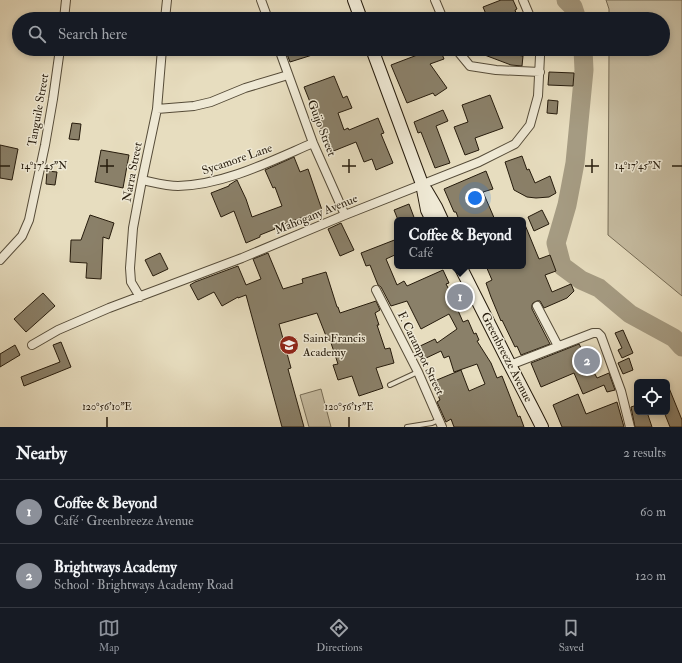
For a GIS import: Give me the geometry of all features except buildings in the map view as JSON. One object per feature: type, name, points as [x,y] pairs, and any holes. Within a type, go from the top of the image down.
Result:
[{"type":"street","points":[[65,12],[66,0]]},
{"type":"street","points":[[166,12],[167,0]]},
{"type":"street","points":[[261,0],[265,12]]},
{"type":"street","points":[[354,0],[358,12]]},
{"type":"street","points":[[435,0],[440,12]]},
{"type":"street","points":[[523,0],[528,12]]},
{"type":"street","name":"Tanguile Street","points":[[0,260],[22,236],[29,220],[53,99],[59,56]]},
{"type":"street","name":"Narra Street","points":[[140,297],[131,282],[130,268],[133,228],[157,109],[161,56]]},
{"type":"street","name":"Guijo Street","points":[[281,56],[313,143],[345,215]]},
{"type":"street","points":[[375,56],[422,184],[427,210],[430,217]]},
{"type":"street","points":[[462,56],[470,66],[496,70],[540,72]]},
{"type":"street","name":"Mahogany Avenue","points":[[32,345],[58,330],[109,308],[242,258],[479,162],[515,144],[530,124],[538,96],[540,56]]},
{"type":"street","points":[[157,109],[194,106],[211,102],[245,88],[288,75]]},
{"type":"street","name":"Sycamore Lane","points":[[142,180],[176,186],[204,184],[257,167],[313,143]]},
{"type":"street","points":[[422,184],[441,217]]},
{"type":"street","name":"Greenbreeze Avenue","points":[[462,269],[542,427]]},
{"type":"street","name":"F. Carampot Street","points":[[376,290],[418,372],[441,423]]},
{"type":"street","points":[[537,306],[558,346]]},
{"type":"street","points":[[510,365],[593,333],[598,333],[601,336],[621,391],[630,427]]},
{"type":"lane","points":[[390,385],[418,372]]},
{"type":"lane","points":[[407,427],[441,423]]},
{"type":"shaded area","points":[[606,0],[682,0],[682,296],[608,235],[609,56],[670,56],[670,12],[609,12]]},
{"type":"shaded area","points":[[321,389],[331,427],[309,427],[300,395]]},
{"type":"waterway","points":[[566,0],[573,7],[575,12]]},
{"type":"waterway","points":[[583,56],[584,70],[575,163],[567,205],[556,243],[562,266],[581,280],[599,288],[630,314],[674,338],[682,347]]},
{"type":"place","name":"Coffee & Beyond","points":[[460,297]]},
{"type":"place","name":"Saint Francis Academy","points":[[289,345]]},
{"type":"place","name":"Brightways Academy","points":[[587,361]]}]
